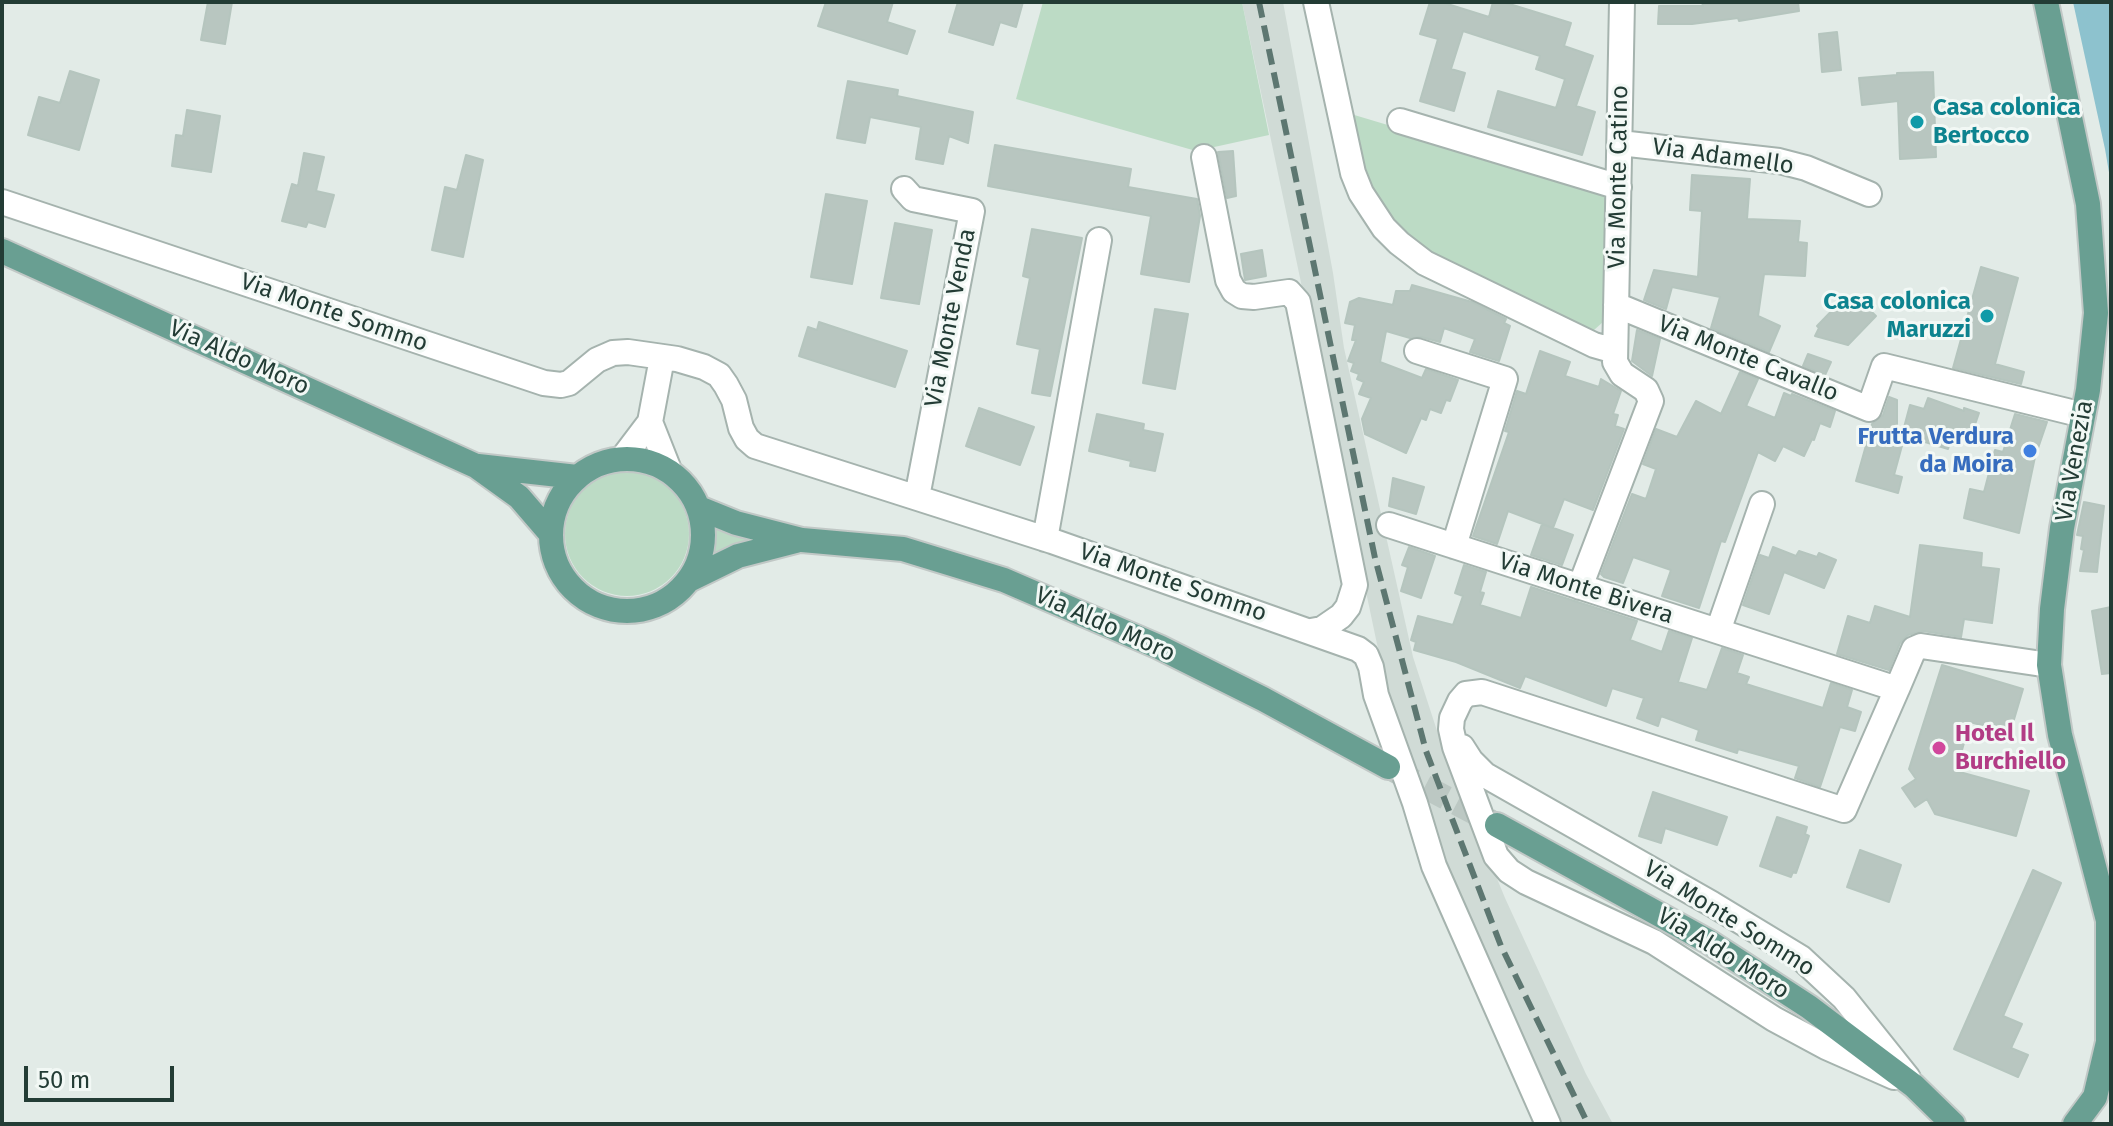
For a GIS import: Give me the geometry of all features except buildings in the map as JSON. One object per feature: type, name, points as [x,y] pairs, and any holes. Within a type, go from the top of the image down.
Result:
[{"type":"main road","name":"Via Venezia","points":[[2046,2],[2088,204],[2104,313],[2062,528],[2049,665],[2060,735],[2109,925],[2108,1042],[2095,1097],[2075,1124]]},
{"type":"main road","name":"Via Aldo Moro","points":[[2,251],[476,466],[519,497],[550,533]]},
{"type":"main road","points":[[622,459],[646,461],[669,470],[687,487],[699,508],[703,542],[699,561],[689,580],[675,594],[657,605],[638,610],[617,611],[580,595],[566,581],[556,563],[550,533],[558,503],[577,477],[598,464],[622,459]]},
{"type":"main road","name":"Via Aldo Moro","points":[[476,466],[577,477]]},
{"type":"main road","name":"Via Aldo Moro","points":[[699,508],[736,523],[802,540],[903,549],[1004,580],[1159,647],[1388,767]]},
{"type":"main road","name":"Via Aldo Moro","points":[[689,580],[738,556],[802,540]]},
{"type":"main road","name":"Via Aldo Moro","points":[[1497,825],[1709,942],[1809,1007],[1914,1086],[1953,1124]]},
{"type":"main road","name":"Via Aldo Moro","points":[[1935,1104],[1967,1124]]},
{"type":"street","points":[[1316,2],[1353,173],[1378,220],[1415,257],[1594,345],[1615,351],[1620,372],[1646,390],[1651,401],[1580,587]]},
{"type":"street","points":[[1598,2],[1622,5]]},
{"type":"street","name":"Via Monte Catino","points":[[1615,351],[1622,5]]},
{"type":"street","points":[[1400,121],[1619,187]]},
{"type":"street","name":"Via Adamello","points":[[1620,143],[1779,161],[1806,168],[1869,194]]},
{"type":"street","points":[[1204,157],[1228,280],[1234,291],[1242,296],[1254,297],[1289,292],[1298,302],[1354,574],[1353,597],[1348,607],[1332,623],[1311,631]]},
{"type":"street","name":"Via Monte Venda","points":[[904,189],[913,199],[972,211],[917,497]]},
{"type":"street","name":"Via Monte Sommo","points":[[2,202],[544,383],[569,383],[597,360],[613,353],[628,352],[704,367],[719,375],[734,400],[741,428],[755,446],[1045,539],[1358,649],[1366,655],[1371,667],[1376,695],[1434,866],[1548,1124]]},
{"type":"street","points":[[1045,539],[1099,240]]},
{"type":"street","name":"Via Monte Cavallo","points":[[1616,305],[1869,409],[1884,366],[2083,415]]},
{"type":"street","points":[[1417,351],[1505,379],[1454,546]]},
{"type":"street","points":[[622,459],[650,422],[662,358]]},
{"type":"street","points":[[650,422],[669,470]]},
{"type":"street","points":[[1718,631],[1762,504]]},
{"type":"street","name":"Via Monte Bivera","points":[[1389,525],[1897,689]]},
{"type":"street","points":[[1914,1086],[1826,1047],[1774,1019],[1654,942],[1526,882],[1509,871],[1496,856],[1466,778],[1451,737],[1452,718],[1466,694],[1482,692],[1844,810],[1914,649],[1921,646],[2049,665]]},
{"type":"street","name":"Via Monte Sommo","points":[[1452,718],[1464,752],[1485,775],[1801,958],[1844,998],[1914,1086]]},
{"type":"shaded area","points":[[1242,2],[1283,2],[1344,348],[1413,657],[1440,740],[1505,898],[1586,1074],[1613,1124],[1558,1124],[1461,908],[1405,751],[1377,644]]},
{"type":"green space","points":[[1043,2],[1242,2],[1269,135],[1196,151],[1016,99]]},
{"type":"green space","points":[[1351,114],[1598,188],[1606,195],[1606,317],[1603,322],[1594,330],[1582,329],[1425,249],[1397,226],[1366,179]]},
{"type":"green space","points":[[627,472],[651,476],[671,490],[685,510],[689,534],[685,558],[671,578],[651,592],[627,596],[603,592],[583,578],[569,558],[565,534],[569,510],[583,490],[603,476]]},
{"type":"green space","points":[[715,526],[765,539],[714,555]]},
{"type":"water","points":[[2073,2],[2111,2],[2111,184],[2105,149]]},
{"type":"tunnel","points":[[1393,770],[1492,822]]},
{"type":"railway","points":[[1259,2],[1375,558],[1426,751],[1501,946],[1588,1124]]},
{"type":"place","name":"Casa colonica Bertocco","points":[[1917,122]]},
{"type":"place","name":"Casa colonica Maruzzi","points":[[1987,316]]},
{"type":"place","name":"Frutta Verdura da Moira","points":[[2030,451]]},
{"type":"place","name":"Hotel Il Burchiello","points":[[1939,748]]}]
